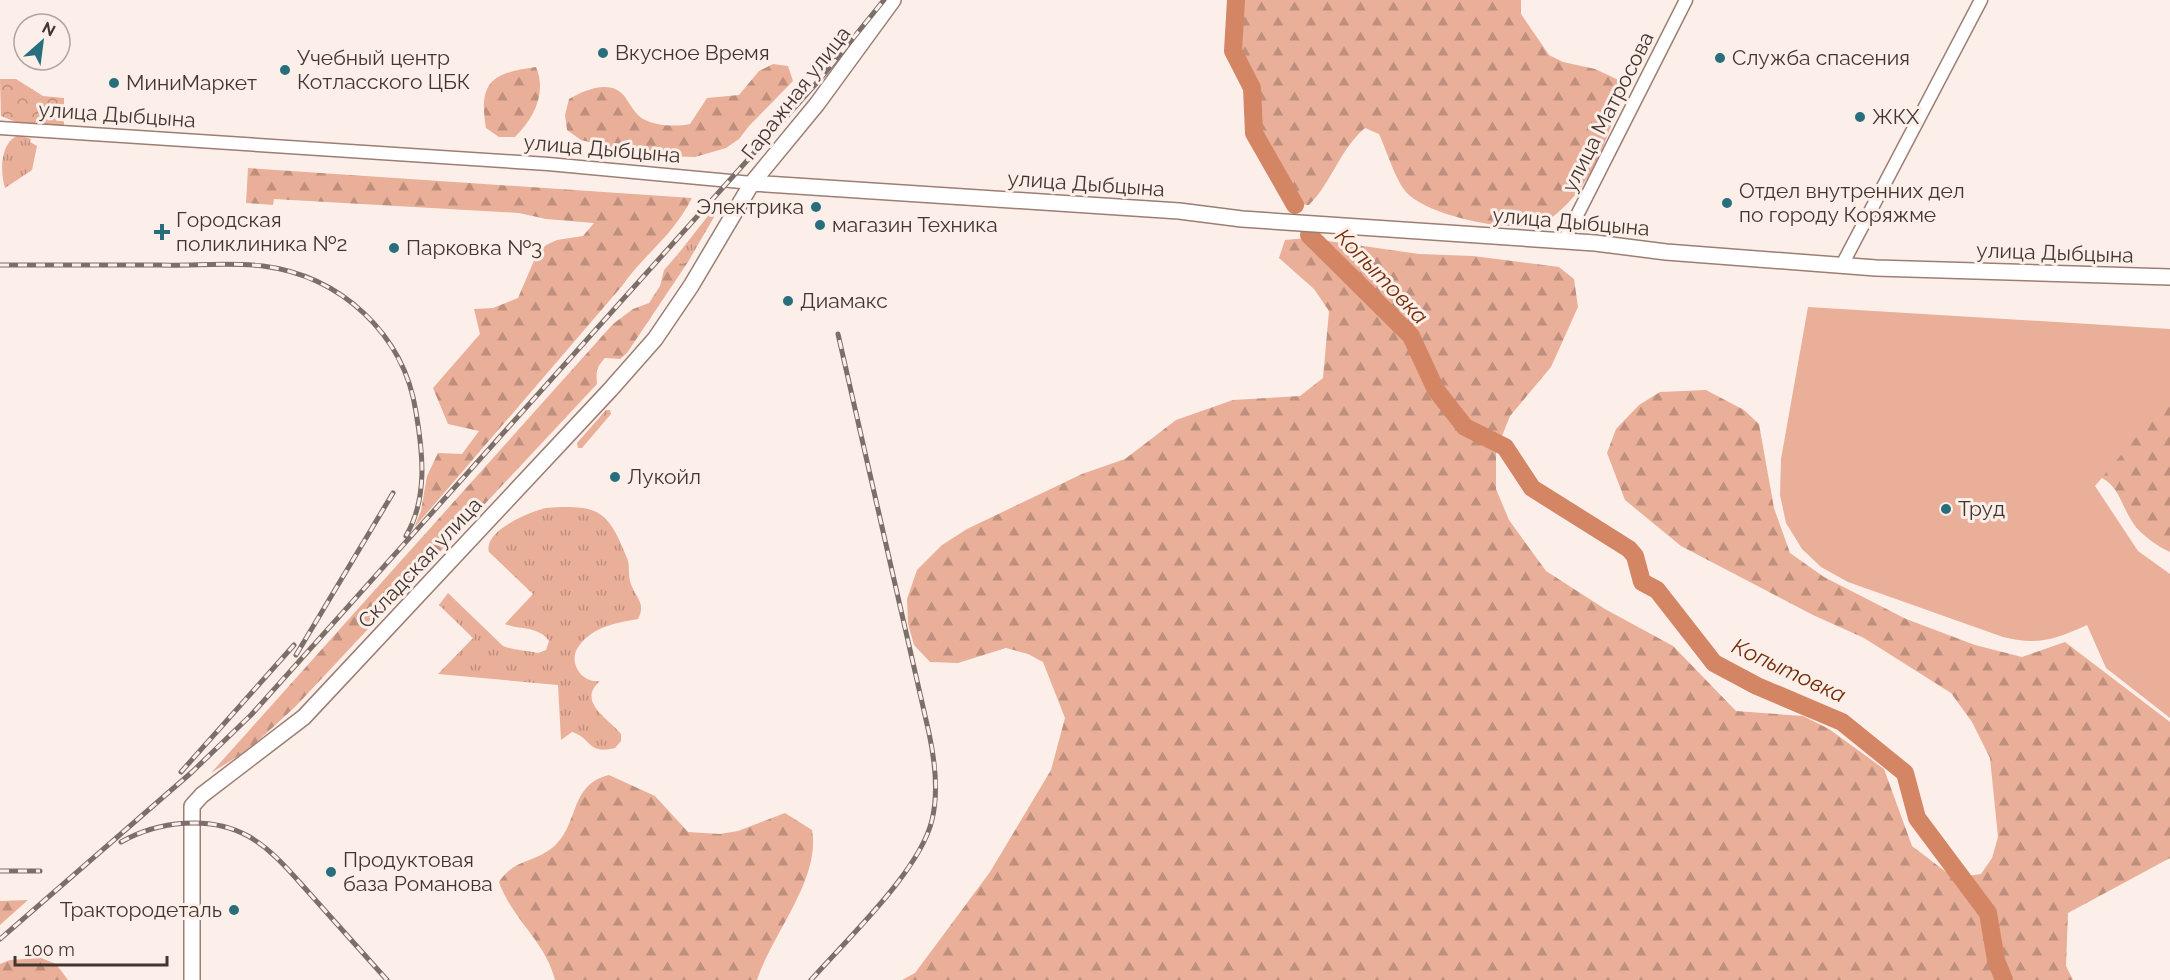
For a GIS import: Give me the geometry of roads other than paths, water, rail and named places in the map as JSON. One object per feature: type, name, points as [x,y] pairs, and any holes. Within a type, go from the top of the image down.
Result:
[{"type":"street","name":"Гаражная улица","points":[[752,183],[817,104],[893,0]]},
{"type":"street","name":"улица Матросова","points":[[1564,241],[1686,0]]},
{"type":"street","points":[[1842,265],[1981,0]]},
{"type":"street","name":"улица Дыбцына","points":[[0,128],[549,164],[752,183],[1179,211],[1242,219],[1564,241],[1666,252],[1842,265],[2170,277]]},
{"type":"street","name":"Складская улица","points":[[192,980],[192,806],[202,795],[299,722],[610,390],[661,330],[691,286],[752,183]]},
{"type":"waterway","name":"Копытовка","points":[[1236,0],[1233,51],[1252,88],[1254,133],[1295,205]]},
{"type":"waterway","name":"Копытовка","points":[[1309,235],[1411,336],[1436,390],[1465,427],[1505,447],[1532,488],[1629,549],[1635,556],[1642,582],[1657,590],[1714,663],[1757,686],[1842,722],[1905,773],[1917,818],[1988,913],[1996,960],[2004,980]]},
{"type":"railway","points":[[0,939],[192,772],[251,715],[821,78],[884,0]]},
{"type":"railway","points":[[0,265],[224,264],[263,266],[291,272],[318,282],[343,296],[383,334],[398,358],[409,384],[416,412],[422,475],[418,506],[406,536]]},
{"type":"railway","points":[[811,980],[862,925],[913,861],[925,840],[932,820],[936,787],[929,733],[838,334]]},
{"type":"railway","points":[[296,655],[393,493]]},
{"type":"railway","points":[[181,772],[294,645]]},
{"type":"railway","points":[[121,842],[151,829],[184,823],[217,825],[248,836],[282,863],[387,980]]},
{"type":"railway","points":[[0,871],[40,871]]},
{"type":"place","name":"Вкусное Время","points":[[603,53]]},
{"type":"place","name":"Служба спасения","points":[[1720,58]]},
{"type":"place","name":"Учебный центр Котласского ЦБК","points":[[285,70]]},
{"type":"place","name":"MиниMаркет","points":[[114,83]]},
{"type":"place","name":"ЖКХ","points":[[1860,117]]},
{"type":"place","name":"Отдел внутренних дел по городу Коряжме","points":[[1727,203]]},
{"type":"place","name":"Электрика","points":[[816,207]]},
{"type":"place","name":"магазин Техника","points":[[820,225]]},
{"type":"place","name":"Городская поликлиника №2","points":[[162,232]]},
{"type":"place","name":"Парковка №3","points":[[394,248]]},
{"type":"place","name":"Диамакс","points":[[788,301]]},
{"type":"place","name":"Лукойл","points":[[615,477]]},
{"type":"place","name":"Труд","points":[[1946,509]]},
{"type":"place","name":"Продуктовая база Романова","points":[[331,872]]},
{"type":"place","name":"Трактородеталь","points":[[234,910]]}]
